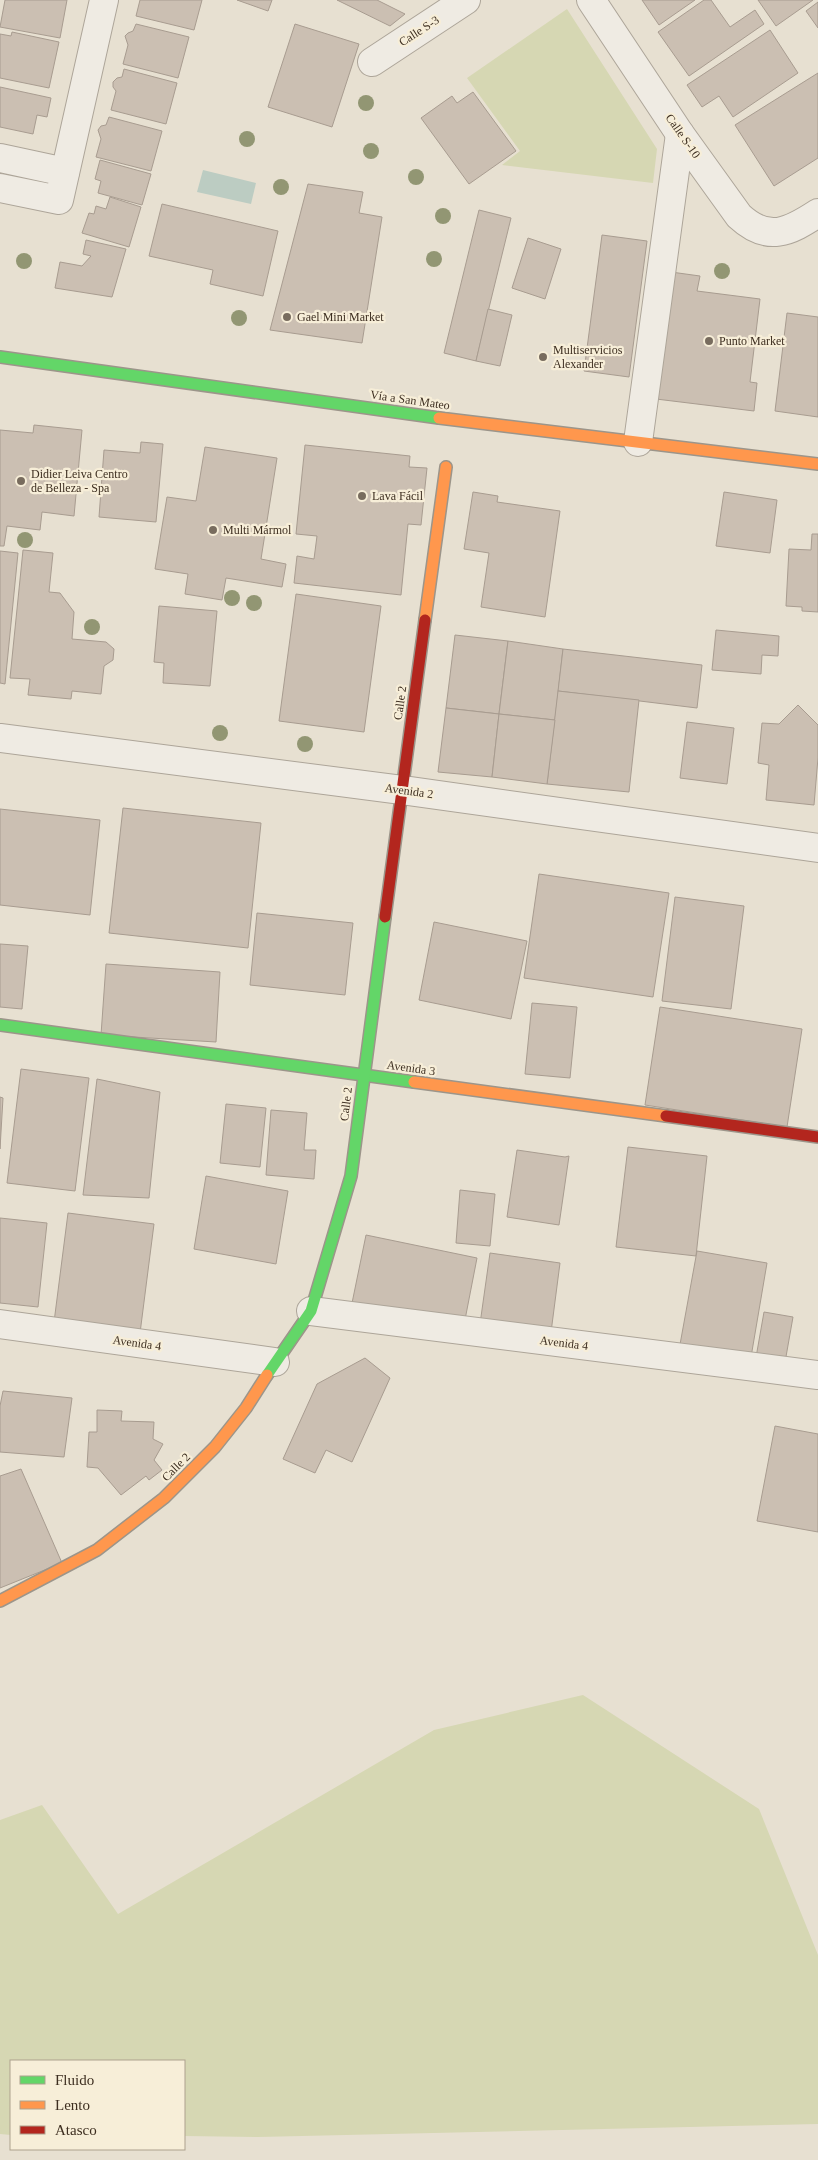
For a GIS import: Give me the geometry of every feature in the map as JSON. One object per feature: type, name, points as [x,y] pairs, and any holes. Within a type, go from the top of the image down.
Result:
[{"type":"street","points":[[0,188],[59,200],[104,0]]},
{"type":"street","name":"Calle S-3","points":[[372,62],[466,0]]},
{"type":"street","name":"Calle S-10","points":[[592,0],[680,134],[739,216],[748,224],[761,231],[774,233],[787,231],[808,219]]},
{"type":"street","points":[[638,442],[680,134]]},
{"type":"street","points":[[0,158],[66,172]]},
{"type":"street","name":"Vía a San Mateo","points":[[0,356],[454,420],[818,464]]},
{"type":"street","name":"Calle 2","points":[[0,1601],[98,1550],[164,1498],[215,1447],[246,1408],[275,1362],[311,1311],[351,1176],[363,1075],[446,467]]},
{"type":"street","name":"Avenida 2","points":[[0,738],[402,790],[818,848]]},
{"type":"street","name":"Avenida 3","points":[[0,1025],[818,1137]]},
{"type":"street","name":"Avenida 4","points":[[311,1311],[818,1375]]},
{"type":"street","name":"Avenida 4","points":[[0,1324],[275,1362]]},
{"type":"green space","points":[[567,9],[657,149],[653,183],[502,165],[520,151],[467,78]]},
{"type":"green space","points":[[583,1695],[759,1809],[818,1955],[818,2124],[258,2137],[185,2136],[185,2060],[10,2060],[10,2135],[0,2134],[0,1820],[42,1805],[118,1914],[434,1730]]},
{"type":"shaded area","points":[[203,170],[256,183],[251,204],[197,192]]},
{"type":"building","points":[[5,0],[67,0],[60,38],[0,27]]},
{"type":"building","points":[[140,0],[202,0],[194,30],[136,16]]},
{"type":"building","points":[[237,0],[272,0],[268,11]]},
{"type":"building","points":[[337,0],[377,0],[405,14],[390,26]]},
{"type":"building","points":[[642,0],[695,0],[659,25]]},
{"type":"building","points":[[704,0],[711,0],[730,27],[755,10],[764,24],[689,76],[658,32]]},
{"type":"building","points":[[758,0],[813,0],[776,26]]},
{"type":"building","points":[[818,2],[818,28],[806,11]]},
{"type":"building","points":[[136,24],[189,37],[178,78],[123,64],[128,45],[125,36],[133,31]]},
{"type":"building","points":[[295,24],[359,44],[332,127],[268,107]]},
{"type":"building","points":[[770,30],[798,73],[733,117],[719,96],[702,107],[687,85]]},
{"type":"building","points":[[12,32],[59,42],[49,88],[0,78],[0,34],[11,36]]},
{"type":"building","points":[[124,69],[177,83],[166,124],[111,110],[116,91],[113,87],[113,82],[117,78],[122,77]]},
{"type":"building","points":[[818,73],[818,158],[774,186],[735,125]]},
{"type":"building","points":[[0,87],[51,98],[47,117],[37,115],[33,134],[0,127]]},
{"type":"building","points":[[473,92],[516,151],[469,184],[421,118],[452,96],[457,103]]},
{"type":"building","points":[[109,117],[162,131],[151,171],[96,157],[101,139],[98,130],[101,126],[106,125]]},
{"type":"building","points":[[100,160],[151,174],[142,205],[98,193],[101,181],[95,179]]},
{"type":"building","points":[[308,184],[363,192],[359,213],[382,217],[362,343],[270,330]]},
{"type":"building","points":[[110,197],[141,207],[129,247],[82,233],[89,213],[94,214],[96,206],[106,209]]},
{"type":"building","points":[[162,204],[278,231],[263,296],[210,284],[213,270],[149,256]]},
{"type":"building","points":[[479,210],[511,218],[476,361],[444,353]]},
{"type":"building","points":[[602,235],[647,241],[629,377],[584,371]]},
{"type":"building","points":[[528,238],[561,249],[545,299],[512,288]]},
{"type":"building","points":[[86,240],[126,249],[112,297],[55,288],[60,262],[82,266],[91,256],[83,254]]},
{"type":"building","name":"Punto Market","points":[[671,272],[700,276],[697,291],[760,299],[750,382],[757,383],[754,411],[656,399]]},
{"type":"building","points":[[488,309],[512,315],[500,366],[476,361]]},
{"type":"building","points":[[787,313],[818,317],[818,417],[775,411]]},
{"type":"building","points":[[34,425],[82,430],[74,516],[42,512],[40,530],[7,526],[4,546],[0,546],[0,430],[33,433]]},
{"type":"building","points":[[141,442],[163,444],[156,522],[99,517],[104,450],[140,453]]},
{"type":"building","name":"Lava Fácil","points":[[305,445],[410,456],[409,467],[427,468],[421,525],[408,524],[401,595],[294,583],[297,556],[314,559],[317,536],[296,534]]},
{"type":"building","name":"Multi Mármol","points":[[205,447],[277,458],[261,559],[286,564],[282,587],[226,578],[222,600],[185,594],[188,574],[155,569],[167,497],[196,501]]},
{"type":"building","points":[[473,492],[498,496],[497,502],[560,511],[545,617],[481,607],[489,553],[464,549]]},
{"type":"building","points":[[724,492],[777,500],[770,553],[716,546]]},
{"type":"building","points":[[812,534],[818,534],[818,612],[802,611],[802,607],[786,606],[789,549],[811,550]]},
{"type":"building","points":[[23,550],[53,553],[49,592],[60,593],[74,612],[72,639],[106,642],[114,649],[113,660],[104,666],[101,694],[72,691],[71,699],[28,695],[30,679],[10,678]]},
{"type":"building","points":[[0,551],[18,553],[5,684],[0,683]]},
{"type":"building","points":[[296,594],[381,606],[364,732],[279,721]]},
{"type":"building","points":[[159,606],[217,611],[210,686],[163,683],[164,663],[154,662]]},
{"type":"building","points":[[716,630],[779,636],[778,656],[762,655],[761,674],[712,670]]},
{"type":"building","points":[[455,635],[508,641],[499,714],[446,708]]},
{"type":"building","points":[[508,641],[563,649],[555,720],[499,714]]},
{"type":"building","points":[[563,649],[702,665],[697,708],[558,691]]},
{"type":"building","points":[[558,691],[639,700],[629,792],[547,784]]},
{"type":"building","points":[[798,705],[818,725],[818,758],[814,805],[766,800],[769,765],[758,763],[762,723],[779,724]]},
{"type":"building","points":[[446,708],[499,714],[492,777],[438,772]]},
{"type":"building","points":[[499,714],[555,720],[547,784],[492,777]]},
{"type":"building","points":[[687,722],[734,728],[727,784],[680,778]]},
{"type":"building","points":[[123,808],[261,823],[248,948],[109,933]]},
{"type":"building","points":[[0,809],[100,820],[90,915],[0,905]]},
{"type":"building","points":[[539,874],[669,893],[653,997],[524,978]]},
{"type":"building","points":[[675,897],[744,906],[731,1009],[662,1001]]},
{"type":"building","points":[[257,913],[353,923],[345,995],[250,985]]},
{"type":"building","points":[[434,922],[527,941],[511,1019],[419,1000]]},
{"type":"building","points":[[0,944],[28,946],[22,1009],[0,1007]]},
{"type":"building","points":[[106,964],[220,972],[216,1042],[101,1035]]},
{"type":"building","points":[[532,1003],[577,1007],[570,1078],[525,1074]]},
{"type":"building","points":[[660,1007],[802,1029],[787,1127],[645,1105]]},
{"type":"building","points":[[21,1069],[89,1078],[75,1191],[7,1183]]},
{"type":"building","points":[[97,1079],[160,1092],[149,1198],[83,1195]]},
{"type":"building","points":[[0,1097],[3,1098],[0,1149]]},
{"type":"building","points":[[226,1104],[266,1108],[260,1167],[220,1163]]},
{"type":"building","points":[[271,1110],[307,1113],[304,1150],[316,1150],[314,1179],[266,1175]]},
{"type":"building","points":[[628,1147],[707,1156],[696,1256],[616,1247]]},
{"type":"building","points":[[517,1150],[569,1156],[559,1225],[507,1217]]},
{"type":"building","points":[[206,1176],[288,1191],[276,1264],[194,1249]]},
{"type":"building","points":[[460,1190],[495,1194],[490,1246],[456,1243]]},
{"type":"building","points":[[68,1213],[154,1224],[139,1341],[53,1330]]},
{"type":"building","points":[[0,1218],[47,1223],[38,1307],[0,1303]]},
{"type":"building","points":[[366,1235],[477,1258],[463,1330],[351,1308]]},
{"type":"building","points":[[697,1251],[767,1263],[750,1363],[679,1350]]},
{"type":"building","points":[[490,1253],[560,1263],[550,1340],[479,1331]]},
{"type":"building","points":[[764,1312],[793,1317],[784,1368],[755,1363]]},
{"type":"building","points":[[365,1358],[390,1378],[352,1462],[326,1450],[315,1473],[283,1459],[317,1384]]},
{"type":"building","points":[[3,1391],[72,1398],[64,1457],[0,1452],[0,1406]]},
{"type":"building","points":[[97,1410],[122,1411],[121,1421],[154,1422],[153,1439],[163,1444],[154,1460],[162,1470],[149,1480],[146,1476],[121,1495],[98,1468],[87,1467],[89,1432],[97,1432]]},
{"type":"building","points":[[775,1426],[818,1434],[818,1532],[757,1521]]},
{"type":"building","points":[[21,1469],[62,1563],[0,1588],[0,1476]]},
{"type":"traffic: fast","points":[[0,357],[439,418]]},
{"type":"traffic: fast","points":[[267,1375],[311,1311],[351,1176],[385,917]]},
{"type":"traffic: fast","points":[[0,1025],[414,1082]]},
{"type":"traffic: slow","points":[[439,418],[818,464]]},
{"type":"traffic: slow","points":[[425,620],[446,467]]},
{"type":"traffic: slow","points":[[414,1082],[666,1116]]},
{"type":"traffic: slow","points":[[0,1601],[97,1550],[164,1498],[215,1447],[246,1408],[267,1375]]},
{"type":"traffic: jam","points":[[385,917],[425,620]]},
{"type":"traffic: jam","points":[[666,1116],[818,1137]]},
{"type":"place","name":"Gael Mini Market","points":[[287,317]]},
{"type":"place","name":"Punto Market","points":[[709,341]]},
{"type":"place","name":"Multiservicios Alexander","points":[[543,357]]},
{"type":"place","name":"Didier Leiva Centro de Belleza - Spa","points":[[21,481]]},
{"type":"place","name":"Lava Fácil","points":[[362,496]]},
{"type":"place","name":"Multi Mármol","points":[[213,530]]}]
